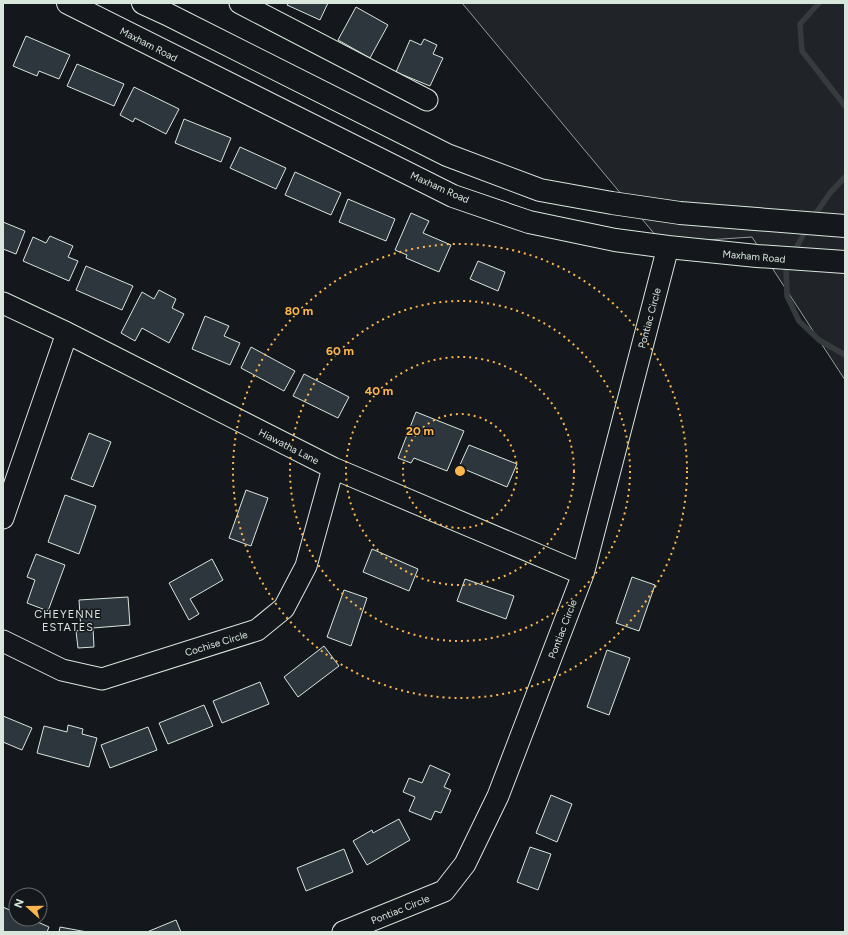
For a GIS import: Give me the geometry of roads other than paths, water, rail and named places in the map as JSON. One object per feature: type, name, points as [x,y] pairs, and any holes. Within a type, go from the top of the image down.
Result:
[{"type":"main road","name":"Maxham Road","points":[[68,3],[453,196],[529,222],[615,240],[668,247],[757,256],[844,262]]},
{"type":"main road","points":[[143,3],[447,155],[540,190],[680,213],[845,226]]},
{"type":"street","points":[[240,3],[427,100]]},
{"type":"street","name":"Pontiac Circle","points":[[343,932],[444,891],[465,864],[498,796],[583,574],[668,247]]},
{"type":"street","name":"Hiawatha Lane","points":[[3,303],[67,333],[333,468],[583,574]]},
{"type":"street","points":[[3,518],[67,333]]},
{"type":"street","name":"Cochise Circle","points":[[3,641],[62,670],[102,679],[257,630],[284,608],[306,566],[333,468]]},
{"type":"waterway","points":[[819,3],[800,24],[802,51],[845,106]]},
{"type":"waterway","points":[[812,219],[830,193],[845,177]]},
{"type":"waterway","points":[[793,254],[807,228]]},
{"type":"waterway","points":[[788,263],[786,268],[787,296],[799,321],[819,340],[845,355]]},
{"type":"district","name":"CHEYENNE ESTATES","points":[[68,620]]}]
